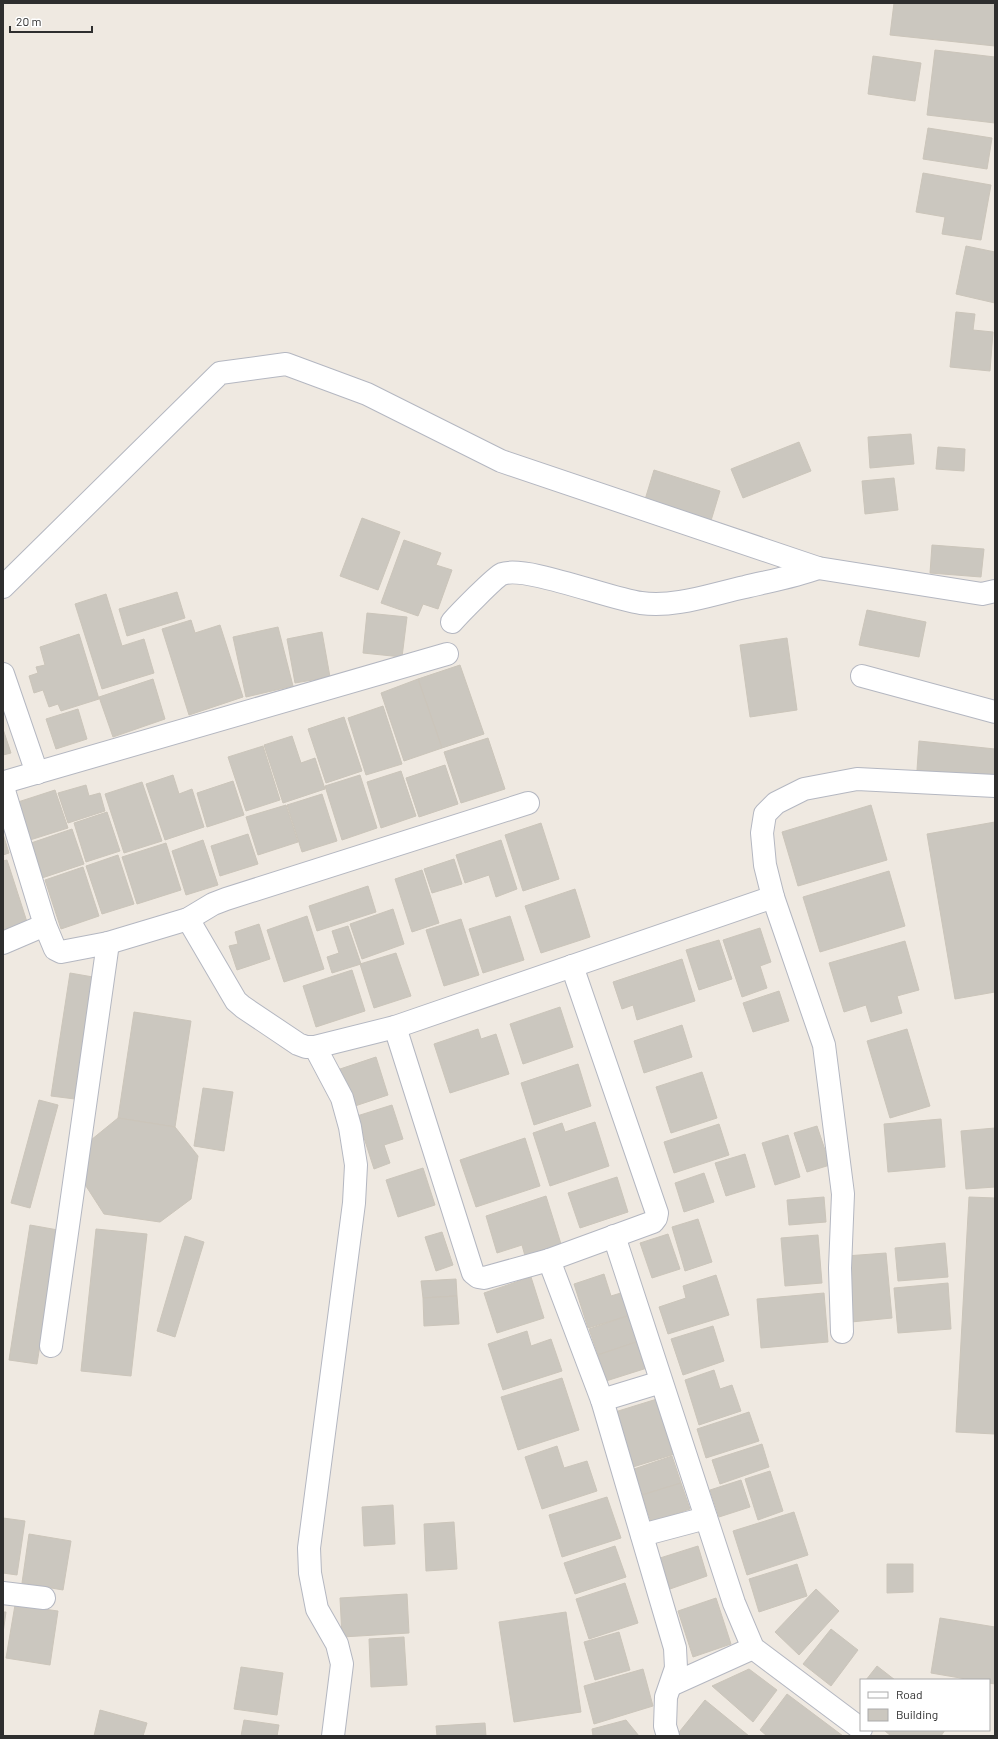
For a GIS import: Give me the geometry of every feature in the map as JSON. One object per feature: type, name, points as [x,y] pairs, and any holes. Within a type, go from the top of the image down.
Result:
[{"type":"street","points":[[3,587],[220,373],[286,364],[368,394],[501,462],[818,568],[982,594],[995,591]]},
{"type":"street","points":[[452,622],[501,574],[514,572],[546,578],[622,599],[641,603],[662,604],[777,581],[818,568]]},
{"type":"street","points":[[447,654],[8,781],[4,786],[5,794],[45,925],[55,949],[61,952],[108,943],[188,920],[213,904],[226,899],[528,803]]},
{"type":"street","points":[[3,674],[37,773]]},
{"type":"street","points":[[862,676],[995,712]]},
{"type":"street","points":[[842,1332],[840,1268],[843,1194],[824,1045],[773,897],[764,859],[762,833],[765,814],[776,803],[804,789],[857,779],[995,786]]},
{"type":"street","points":[[188,920],[236,1001],[298,1044],[306,1047],[315,1047],[395,1027],[773,897]]},
{"type":"street","points":[[3,943],[45,925]]},
{"type":"street","points":[[51,1346],[108,943]]},
{"type":"street","points":[[395,1027],[474,1273],[478,1277],[484,1278],[549,1260],[653,1222],[657,1213],[572,966]]},
{"type":"street","points":[[315,1047],[342,1098],[350,1127],[356,1165],[354,1203],[310,1548],[310,1573],[317,1609],[337,1644],[342,1664],[333,1736]]},
{"type":"street","points":[[614,1236],[734,1603],[753,1648],[860,1729]]},
{"type":"street","points":[[549,1260],[602,1400],[675,1648],[676,1668],[666,1697],[665,1726],[668,1736]]},
{"type":"street","points":[[602,1400],[661,1382]]},
{"type":"street","points":[[642,1535],[706,1518]]},
{"type":"street","points":[[3,1593],[44,1598]]},
{"type":"street","points":[[671,1685],[753,1648]]},
{"type":"building","points":[[894,3],[995,3],[995,46],[890,35]]},
{"type":"building","points":[[935,50],[995,57],[995,123],[927,115]]},
{"type":"building","points":[[873,56],[921,63],[915,101],[868,94]]},
{"type":"building","points":[[928,128],[992,138],[987,169],[923,159]]},
{"type":"building","points":[[923,173],[991,185],[981,240],[942,234],[945,217],[916,212]]},
{"type":"building","points":[[966,246],[995,252],[995,303],[956,294]]},
{"type":"building","points":[[956,312],[975,314],[973,330],[993,332],[990,371],[950,367]]},
{"type":"building","points":[[911,434],[914,464],[870,468],[868,437]]},
{"type":"building","points":[[799,442],[811,471],[743,498],[731,469]]},
{"type":"building","points":[[938,447],[965,449],[964,471],[936,469]]},
{"type":"building","points":[[654,470],[720,491],[710,524],[644,503]]},
{"type":"building","points":[[894,478],[898,510],[865,514],[862,481]]},
{"type":"building","points":[[362,518],[400,532],[378,590],[340,576]]},
{"type":"building","points":[[404,540],[441,553],[436,565],[452,570],[438,609],[423,604],[418,616],[381,603]]},
{"type":"building","points":[[932,545],[984,549],[981,577],[930,573]]},
{"type":"building","points":[[177,592],[185,618],[127,636],[119,609]]},
{"type":"building","points":[[106,594],[122,646],[144,639],[154,673],[102,689],[75,604]]},
{"type":"building","points":[[867,610],[926,622],[919,657],[859,645]]},
{"type":"building","points":[[367,613],[407,617],[402,657],[363,653]]},
{"type":"building","points":[[191,620],[195,633],[220,625],[243,697],[189,715],[162,629]]},
{"type":"building","points":[[278,627],[293,686],[246,697],[233,637]]},
{"type":"building","points":[[322,632],[330,677],[295,683],[287,639]]},
{"type":"building","points":[[79,634],[99,699],[61,711],[58,704],[49,707],[43,690],[34,693],[29,676],[38,673],[36,667],[45,665],[40,647]]},
{"type":"building","points":[[787,638],[797,710],[750,717],[740,645]]},
{"type":"building","points":[[460,665],[484,734],[442,748],[418,679]]},
{"type":"building","points":[[153,679],[165,719],[113,737],[99,697]]},
{"type":"building","points":[[418,679],[442,748],[404,761],[381,693]]},
{"type":"building","points":[[383,706],[402,764],[366,775],[348,718]]},
{"type":"building","points":[[78,709],[87,739],[56,749],[46,719]]},
{"type":"building","points":[[344,717],[362,771],[326,783],[308,729]]},
{"type":"building","points":[[3,729],[11,753],[3,755]]},
{"type":"building","points":[[292,736],[301,763],[315,758],[325,789],[283,803],[264,745]]},
{"type":"building","points":[[488,738],[505,789],[461,803],[444,752]]},
{"type":"building","points":[[919,741],[995,749],[995,778],[917,770]]},
{"type":"building","points":[[263,746],[280,800],[246,811],[228,757]]},
{"type":"building","points":[[445,765],[458,804],[419,817],[406,778]]},
{"type":"building","points":[[401,771],[416,816],[381,828],[367,782]]},
{"type":"building","points":[[173,775],[179,794],[192,789],[204,827],[165,840],[146,784]]},
{"type":"building","points":[[360,775],[377,828],[342,840],[325,786]]},
{"type":"building","points":[[233,781],[244,815],[207,827],[197,793]]},
{"type":"building","points":[[142,782],[162,841],[124,853],[105,794]]},
{"type":"building","points":[[86,785],[89,796],[100,793],[105,811],[68,823],[58,793]]},
{"type":"building","points":[[55,790],[68,828],[30,840],[18,802]]},
{"type":"building","points":[[322,794],[337,841],[302,852],[287,805]]},
{"type":"building","points":[[286,805],[298,842],[258,855],[246,817]]},
{"type":"building","points":[[871,805],[887,860],[798,886],[782,832]]},
{"type":"building","points":[[107,812],[120,851],[86,862],[74,823]]},
{"type":"building","points":[[995,822],[995,992],[955,999],[927,834]]},
{"type":"building","points":[[541,823],[559,879],[523,891],[505,835]]},
{"type":"building","points":[[72,829],[84,864],[42,878],[31,843]]},
{"type":"building","points":[[3,834],[9,853],[3,855]]},
{"type":"building","points":[[248,834],[258,864],[220,876],[211,846]]},
{"type":"building","points":[[203,840],[218,885],[186,895],[172,851]]},
{"type":"building","points":[[501,840],[517,889],[496,897],[489,875],[465,883],[456,855]]},
{"type":"building","points":[[166,843],[181,890],[137,904],[122,857]]},
{"type":"building","points":[[118,855],[134,904],[102,914],[86,866]]},
{"type":"building","points":[[454,859],[462,884],[432,893],[424,869]]},
{"type":"building","points":[[7,860],[27,922],[3,930],[3,861]]},
{"type":"building","points":[[83,867],[99,916],[61,929],[45,880]]},
{"type":"building","points":[[422,870],[439,923],[412,932],[395,879]]},
{"type":"building","points":[[889,871],[905,926],[820,952],[803,897]]},
{"type":"building","points":[[368,886],[376,912],[317,931],[309,906]]},
{"type":"building","points":[[575,889],[590,937],[541,953],[525,906]]},
{"type":"building","points":[[393,909],[404,944],[362,959],[350,924]]},
{"type":"building","points":[[307,916],[324,969],[284,982],[267,930]]},
{"type":"building","points":[[510,916],[524,960],[483,973],[469,929]]},
{"type":"building","points":[[461,919],[479,975],[444,986],[426,930]]},
{"type":"building","points":[[259,924],[270,959],[237,970],[229,946],[238,944],[235,932]]},
{"type":"building","points":[[348,926],[361,964],[332,973],[327,957],[339,953],[332,931]]},
{"type":"building","points":[[760,928],[771,962],[760,966],[767,988],[742,997],[723,940]]},
{"type":"building","points":[[719,940],[732,979],[699,990],[686,950]]},
{"type":"building","points":[[905,941],[919,990],[897,996],[902,1013],[871,1022],[866,1005],[844,1012],[829,963]]},
{"type":"building","points":[[396,953],[411,996],[374,1008],[360,964]]},
{"type":"building","points":[[682,959],[695,1001],[637,1020],[633,1005],[622,1009],[613,982]]},
{"type":"building","points":[[352,970],[365,1011],[316,1027],[303,986]]},
{"type":"building","points":[[70,973],[93,977],[75,1099],[51,1096]]},
{"type":"building","points":[[779,991],[789,1021],[753,1032],[743,1003]]},
{"type":"building","points":[[560,1007],[573,1047],[523,1064],[510,1024]]},
{"type":"building","points":[[134,1012],[191,1021],[175,1127],[118,1118]]},
{"type":"building","points":[[682,1025],[692,1057],[644,1073],[634,1041]]},
{"type":"building","points":[[478,1029],[481,1039],[496,1034],[509,1074],[450,1093],[434,1044]]},
{"type":"building","points":[[907,1029],[930,1106],[890,1118],[867,1041]]},
{"type":"building","points":[[376,1057],[388,1095],[352,1107],[340,1069]]},
{"type":"building","points":[[578,1064],[591,1106],[534,1125],[521,1083]]},
{"type":"building","points":[[702,1072],[717,1118],[671,1133],[656,1087]]},
{"type":"building","points":[[203,1088],[233,1092],[224,1151],[194,1146]]},
{"type":"building","points":[[39,1100],[58,1105],[30,1208],[11,1203]]},
{"type":"building","points":[[392,1105],[403,1139],[384,1145],[390,1163],[374,1169],[357,1116]]},
{"type":"building","points":[[118,1118],[175,1127],[198,1156],[191,1199],[160,1222],[104,1214],[84,1183],[91,1140]]},
{"type":"building","points":[[941,1119],[945,1167],[888,1172],[884,1124]]},
{"type":"building","points":[[595,1122],[609,1166],[550,1186],[533,1133],[562,1123],[565,1132]]},
{"type":"building","points":[[719,1124],[729,1155],[674,1173],[664,1142]]},
{"type":"building","points":[[817,1126],[830,1165],[807,1172],[794,1133]]},
{"type":"building","points":[[995,1128],[995,1187],[966,1189],[961,1131]]},
{"type":"building","points":[[788,1135],[800,1177],[775,1185],[762,1143]]},
{"type":"building","points":[[525,1138],[540,1186],[476,1207],[460,1160]]},
{"type":"building","points":[[745,1154],[755,1187],[726,1196],[715,1163]]},
{"type":"building","points":[[423,1168],[435,1205],[398,1217],[386,1180]]},
{"type":"building","points":[[704,1173],[714,1202],[684,1212],[675,1183]]},
{"type":"building","points":[[617,1177],[628,1212],[580,1228],[568,1193]]},
{"type":"building","points":[[546,1196],[561,1244],[525,1256],[522,1245],[497,1253],[486,1216]]},
{"type":"building","points":[[824,1197],[826,1222],[789,1225],[787,1200]]},
{"type":"building","points":[[969,1197],[995,1198],[995,1434],[956,1432]]},
{"type":"building","points":[[698,1219],[712,1262],[685,1271],[672,1227]]},
{"type":"building","points":[[30,1225],[58,1230],[37,1364],[9,1360]]},
{"type":"building","points":[[96,1229],[147,1234],[131,1376],[81,1371]]},
{"type":"building","points":[[442,1232],[453,1265],[436,1271],[425,1237]]},
{"type":"building","points":[[668,1234],[680,1269],[652,1278],[640,1243]]},
{"type":"building","points":[[818,1235],[822,1283],[785,1286],[781,1238]]},
{"type":"building","points":[[185,1236],[204,1242],[175,1337],[157,1331]]},
{"type":"building","points":[[945,1243],[948,1277],[898,1281],[895,1248]]},
{"type":"building","points":[[886,1253],[892,1318],[851,1322],[846,1256]]},
{"type":"building","points":[[604,1274],[611,1296],[624,1292],[631,1315],[588,1328],[574,1284]]},
{"type":"building","points":[[716,1275],[729,1315],[668,1334],[659,1307],[686,1298],[683,1286]]},
{"type":"building","points":[[531,1277],[544,1318],[497,1333],[484,1293]]},
{"type":"building","points":[[456,1279],[457,1296],[423,1298],[421,1281]]},
{"type":"building","points":[[948,1283],[951,1329],[898,1333],[894,1288]]},
{"type":"building","points":[[824,1293],[828,1342],[761,1348],[757,1299]]},
{"type":"building","points":[[457,1296],[459,1324],[424,1326],[423,1298]]},
{"type":"building","points":[[630,1315],[639,1341],[598,1355],[589,1329]]},
{"type":"building","points":[[713,1326],[724,1361],[683,1375],[671,1339]]},
{"type":"building","points":[[527,1331],[531,1346],[551,1339],[562,1371],[503,1390],[488,1344]]},
{"type":"building","points":[[639,1341],[647,1368],[606,1381],[598,1355]]},
{"type":"building","points":[[714,1370],[720,1389],[732,1385],[741,1411],[699,1425],[685,1380]]},
{"type":"building","points":[[562,1378],[579,1430],[518,1450],[501,1397]]},
{"type":"building","points":[[657,1399],[675,1454],[633,1467],[615,1412]]},
{"type":"building","points":[[749,1412],[759,1441],[706,1458],[697,1429]]},
{"type":"building","points":[[762,1444],[769,1467],[720,1484],[712,1460]]},
{"type":"building","points":[[557,1446],[564,1468],[587,1461],[597,1491],[542,1509],[525,1457]]},
{"type":"building","points":[[672,1456],[681,1483],[642,1495],[634,1469]]},
{"type":"building","points":[[770,1471],[783,1511],[758,1520],[745,1479]]},
{"type":"building","points":[[741,1480],[750,1507],[719,1517],[710,1490]]},
{"type":"building","points":[[681,1483],[690,1509],[651,1522],[642,1495]]},
{"type":"building","points":[[607,1497],[621,1538],[562,1557],[549,1515]]},
{"type":"building","points":[[393,1505],[395,1544],[364,1546],[362,1507]]},
{"type":"building","points":[[794,1512],[808,1555],[747,1575],[733,1531]]},
{"type":"building","points":[[3,1518],[25,1521],[17,1575],[3,1573]]},
{"type":"building","points":[[454,1522],[457,1569],[426,1571],[424,1524]]},
{"type":"building","points":[[29,1534],[71,1541],[63,1590],[22,1583]]},
{"type":"building","points":[[615,1546],[626,1577],[575,1594],[564,1563]]},
{"type":"building","points":[[698,1546],[707,1576],[670,1589],[660,1558]]},
{"type":"building","points":[[797,1564],[807,1596],[759,1612],[749,1579]]},
{"type":"building","points":[[887,1564],[913,1564],[913,1592],[887,1593]]},
{"type":"building","points":[[625,1583],[638,1623],[589,1639],[576,1599]]},
{"type":"building","points":[[816,1589],[839,1611],[799,1655],[775,1632]]},
{"type":"building","points":[[407,1594],[409,1633],[342,1637],[340,1598]]},
{"type":"building","points":[[716,1598],[731,1644],[693,1657],[678,1611]]},
{"type":"building","points":[[15,1605],[58,1611],[50,1665],[6,1658]]},
{"type":"building","points":[[3,1612],[6,1612],[3,1633]]},
{"type":"building","points":[[566,1612],[581,1712],[514,1722],[499,1622]]},
{"type":"building","points":[[940,1618],[995,1627],[995,1684],[990,1683],[990,1679],[966,1679],[931,1673]]},
{"type":"building","points":[[831,1629],[858,1650],[831,1686],[803,1664]]},
{"type":"building","points":[[619,1632],[630,1670],[595,1680],[584,1642]]},
{"type":"building","points":[[404,1637],[407,1685],[371,1687],[369,1639]]},
{"type":"building","points":[[877,1666],[894,1679],[867,1679]]},
{"type":"building","points":[[241,1667],[283,1673],[277,1715],[234,1709]]},
{"type":"building","points":[[643,1669],[653,1706],[594,1724],[584,1686]]},
{"type":"building","points":[[749,1669],[777,1690],[753,1722],[712,1686]]},
{"type":"building","points":[[787,1694],[843,1736],[767,1736],[760,1730]]},
{"type":"building","points":[[705,1700],[749,1736],[676,1736]]},
{"type":"building","points":[[100,1710],[147,1723],[143,1736],[94,1736]]},
{"type":"building","points":[[244,1720],[279,1725],[277,1736],[241,1736]]},
{"type":"building","points":[[626,1720],[639,1736],[593,1736],[592,1729]]},
{"type":"building","points":[[485,1723],[486,1736],[437,1736],[436,1726]]},
{"type":"building","points":[[885,1731],[944,1731],[941,1736],[891,1736]]}]
